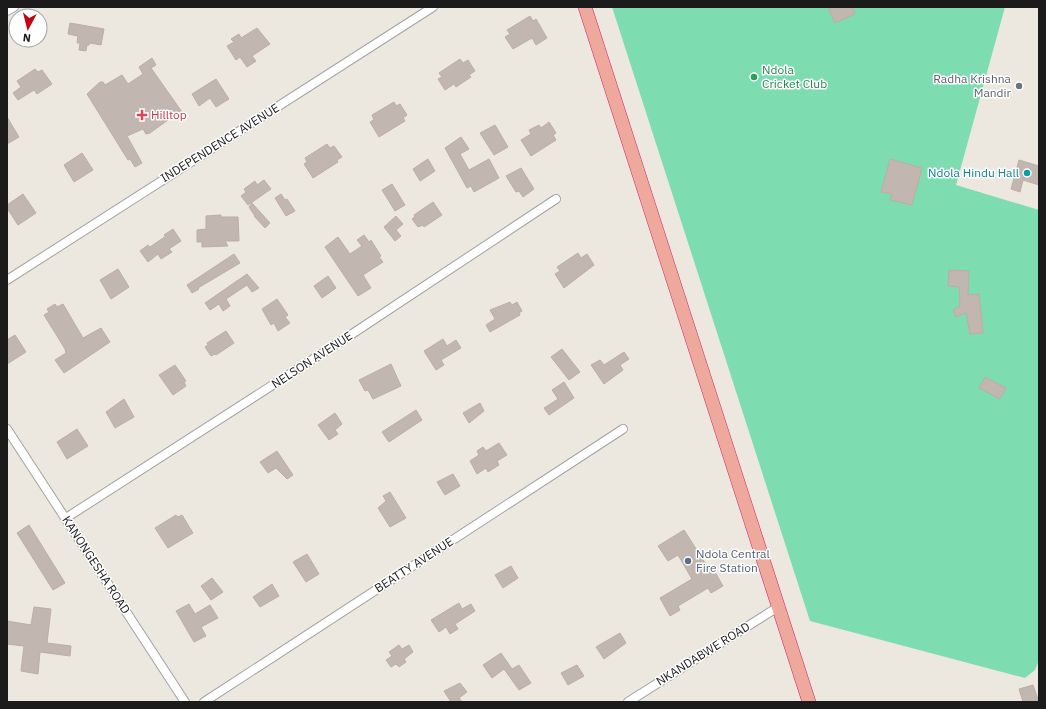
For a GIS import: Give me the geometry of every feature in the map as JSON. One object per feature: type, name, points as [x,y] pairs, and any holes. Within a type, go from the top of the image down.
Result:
[{"type":"highway","points":[[585,7],[809,702]]},
{"type":"street","points":[[7,11],[14,7]]},
{"type":"street","name":"INDEPENDENCE AVENUE","points":[[7,280],[433,7]]},
{"type":"street","name":"NELSON AVENUE","points":[[66,518],[556,199]]},
{"type":"street","name":"KANONGESHA ROAD","points":[[7,429],[185,702]]},
{"type":"street","name":"BEATTY AVENUE","points":[[204,702],[623,429]]},
{"type":"street","name":"NKANDABWE ROAD","points":[[628,702],[778,607]]},
{"type":"green space","points":[[612,7],[1005,7],[956,185],[1039,210],[1039,660],[1035,670],[1025,678],[810,621]]},
{"type":"building","points":[[828,7],[852,7],[855,14],[835,23]]},
{"type":"building","points":[[530,16],[533,21],[536,19],[547,38],[536,45],[532,38],[513,49],[505,37],[510,34],[507,30]]},
{"type":"building","points":[[70,23],[104,29],[101,45],[90,43],[87,45],[86,51],[79,50],[80,43],[77,43],[78,36],[68,34]]},
{"type":"building","points":[[257,28],[270,44],[252,56],[256,61],[247,67],[240,57],[236,60],[227,46],[234,42],[231,39],[239,34],[241,38]]},
{"type":"building","points":[[152,58],[156,65],[151,68],[182,112],[150,133],[146,134],[143,129],[127,136],[142,163],[135,167],[130,159],[128,160],[87,94],[100,82],[103,82],[105,85],[122,75],[128,84],[143,74],[139,67]]},
{"type":"building","points":[[460,59],[463,63],[468,60],[475,71],[469,75],[471,77],[456,87],[454,84],[445,90],[438,79],[442,77],[439,73]]},
{"type":"building","points":[[35,69],[38,72],[42,70],[52,84],[37,94],[34,90],[18,100],[13,93],[21,87],[17,81]]},
{"type":"building","points":[[216,79],[229,99],[216,107],[210,98],[199,106],[192,94]]},
{"type":"building","points":[[394,102],[396,106],[400,104],[407,115],[403,118],[405,121],[379,137],[370,122],[374,120],[372,115]]},
{"type":"building","points":[[7,117],[19,137],[7,144]]},
{"type":"building","points":[[549,122],[556,133],[553,135],[556,140],[531,156],[521,140],[531,134],[529,130],[539,125],[541,128]]},
{"type":"building","points":[[495,125],[508,147],[494,155],[480,133]]},
{"type":"building","points":[[461,137],[469,149],[460,154],[469,170],[489,159],[499,178],[474,192],[471,186],[467,188],[445,148]]},
{"type":"building","points":[[327,144],[330,148],[334,146],[342,157],[337,160],[338,162],[313,178],[304,164],[307,162],[305,158]]},
{"type":"building","points":[[82,153],[93,170],[74,182],[64,165]]},
{"type":"building","points":[[428,159],[435,171],[420,181],[413,169]]},
{"type":"building","points":[[890,159],[922,168],[912,205],[890,200],[892,194],[881,192]]},
{"type":"building","name":"Ndola Hindu Hall","points":[[1019,160],[1039,166],[1039,185],[1023,180],[1020,192],[1011,189]]},
{"type":"building","points":[[521,168],[534,189],[523,197],[519,191],[516,192],[506,176]]},
{"type":"building","points":[[264,180],[271,189],[248,205],[241,196],[246,192],[244,189],[255,181],[257,185]]},
{"type":"building","points":[[392,184],[405,205],[395,211],[382,190]]},
{"type":"building","points":[[23,194],[36,213],[18,225],[7,208],[7,205]]},
{"type":"building","points":[[281,194],[285,200],[287,199],[295,211],[286,216],[275,198]]},
{"type":"building","points":[[433,202],[442,215],[424,227],[423,225],[418,227],[412,219],[415,217],[414,215]]},
{"type":"building","points":[[252,203],[270,223],[265,228],[254,216],[249,207]]},
{"type":"building","points":[[221,215],[221,217],[238,217],[239,241],[225,241],[228,246],[202,247],[202,242],[197,242],[197,230],[206,229],[206,216]]},
{"type":"building","points":[[396,216],[403,224],[396,230],[401,236],[395,241],[384,227]]},
{"type":"building","points":[[173,229],[181,241],[169,249],[172,252],[161,259],[158,254],[148,262],[140,251],[148,245],[150,247]]},
{"type":"building","points":[[364,235],[369,242],[371,240],[383,262],[363,275],[371,288],[358,296],[325,247],[338,237],[350,254],[362,246],[357,240]]},
{"type":"building","points":[[578,253],[581,258],[587,254],[594,265],[564,288],[555,274],[560,271],[557,267]]},
{"type":"building","points":[[234,254],[240,263],[192,293],[187,285]]},
{"type":"building","points":[[118,269],[129,287],[111,299],[100,280]]},
{"type":"building","points":[[949,270],[969,271],[968,295],[979,294],[983,333],[970,334],[966,313],[956,317],[953,310],[960,306],[959,287],[948,286]]},
{"type":"building","points":[[247,274],[259,288],[252,292],[247,285],[226,299],[230,306],[223,311],[219,304],[210,310],[205,303]]},
{"type":"building","points":[[328,276],[336,288],[322,298],[314,286]]},
{"type":"building","points":[[277,299],[288,315],[285,317],[290,323],[278,331],[274,323],[271,325],[262,309]]},
{"type":"building","points":[[510,302],[512,305],[517,302],[522,311],[519,313],[520,315],[490,332],[486,325],[495,319],[490,310]]},
{"type":"building","points":[[55,304],[57,307],[63,304],[83,338],[101,328],[110,342],[64,373],[55,360],[66,353],[65,349],[44,315],[49,312],[47,309]]},
{"type":"building","points":[[226,331],[234,343],[216,355],[211,356],[205,347],[208,345],[207,343]]},
{"type":"building","points":[[15,335],[26,352],[7,364],[7,340]]},
{"type":"building","points":[[443,339],[447,346],[456,340],[461,348],[441,360],[444,365],[436,370],[424,351]]},
{"type":"building","points":[[562,349],[580,372],[569,380],[551,357]]},
{"type":"building","points":[[624,352],[629,359],[620,365],[623,370],[604,384],[591,365],[600,360],[604,365]]},
{"type":"building","points":[[391,364],[401,386],[373,399],[368,390],[365,391],[359,380]]},
{"type":"building","points":[[175,365],[186,381],[184,382],[186,386],[173,395],[159,375]]},
{"type":"building","points":[[985,377],[1006,388],[1000,399],[979,388]]},
{"type":"building","points":[[564,382],[574,398],[549,415],[544,408],[558,399],[552,390]]},
{"type":"building","points":[[124,399],[134,417],[115,428],[106,412]]},
{"type":"building","points":[[480,403],[484,411],[469,423],[463,413]]},
{"type":"building","points":[[416,410],[422,420],[389,442],[382,432]]},
{"type":"building","points":[[335,413],[342,424],[335,430],[338,434],[329,440],[318,425]]},
{"type":"building","points":[[77,429],[88,446],[67,459],[57,442]]},
{"type":"building","points":[[499,443],[507,455],[497,461],[499,465],[488,472],[486,468],[477,474],[470,461],[479,455],[477,451],[483,447],[486,451]]},
{"type":"building","points":[[277,451],[293,475],[287,479],[276,468],[268,473],[260,462]]},
{"type":"building","points":[[453,474],[460,486],[445,495],[437,482]]},
{"type":"building","points":[[390,492],[406,518],[390,527],[378,508],[386,501],[383,496]]},
{"type":"building","points":[[176,515],[178,517],[182,515],[193,533],[168,548],[155,528]]},
{"type":"building","points":[[29,525],[65,583],[53,590],[17,533]]},
{"type":"building","points":[[684,530],[709,569],[712,567],[723,586],[711,593],[708,588],[678,606],[680,610],[670,616],[660,598],[692,579],[678,555],[668,561],[658,546]]},
{"type":"building","points":[[307,554],[319,574],[306,582],[293,562]]},
{"type":"building","points":[[511,566],[518,578],[503,588],[495,575]]},
{"type":"building","points":[[212,578],[223,592],[211,600],[201,586]]},
{"type":"building","points":[[272,584],[279,596],[260,607],[253,597]]},
{"type":"building","points":[[459,603],[462,609],[471,604],[475,611],[455,624],[458,629],[450,634],[446,627],[439,632],[431,620]]},
{"type":"building","points":[[189,604],[195,614],[210,605],[218,618],[201,627],[206,636],[194,642],[176,611]]},
{"type":"building","points":[[34,607],[51,609],[47,643],[71,646],[70,656],[40,652],[38,674],[21,671],[24,646],[7,644],[7,621],[31,625]]},
{"type":"building","points":[[620,633],[626,643],[604,659],[596,647]]},
{"type":"building","points":[[399,645],[402,649],[409,645],[413,652],[404,659],[406,662],[399,667],[396,664],[391,667],[386,660],[392,656],[389,652]]},
{"type":"building","points":[[501,653],[512,669],[519,665],[531,683],[519,690],[504,669],[492,678],[483,665]]},
{"type":"building","points":[[577,665],[584,676],[568,685],[561,673]]},
{"type":"building","points":[[460,683],[467,692],[459,698],[462,702],[451,702],[444,691]]},
{"type":"building","points":[[1033,685],[1039,702],[1023,702],[1019,689]]},
{"type":"place","name":"Ndola Cricket Club","points":[[754,77]]},
{"type":"place","name":"Radha Krishna Mandir","points":[[1019,86]]},
{"type":"place","name":"Hilltop","points":[[142,115]]},
{"type":"place","name":"Ndola Hindu Hall","points":[[1027,173]]},
{"type":"place","name":"Ndola Central Fire Station","points":[[688,561]]}]
